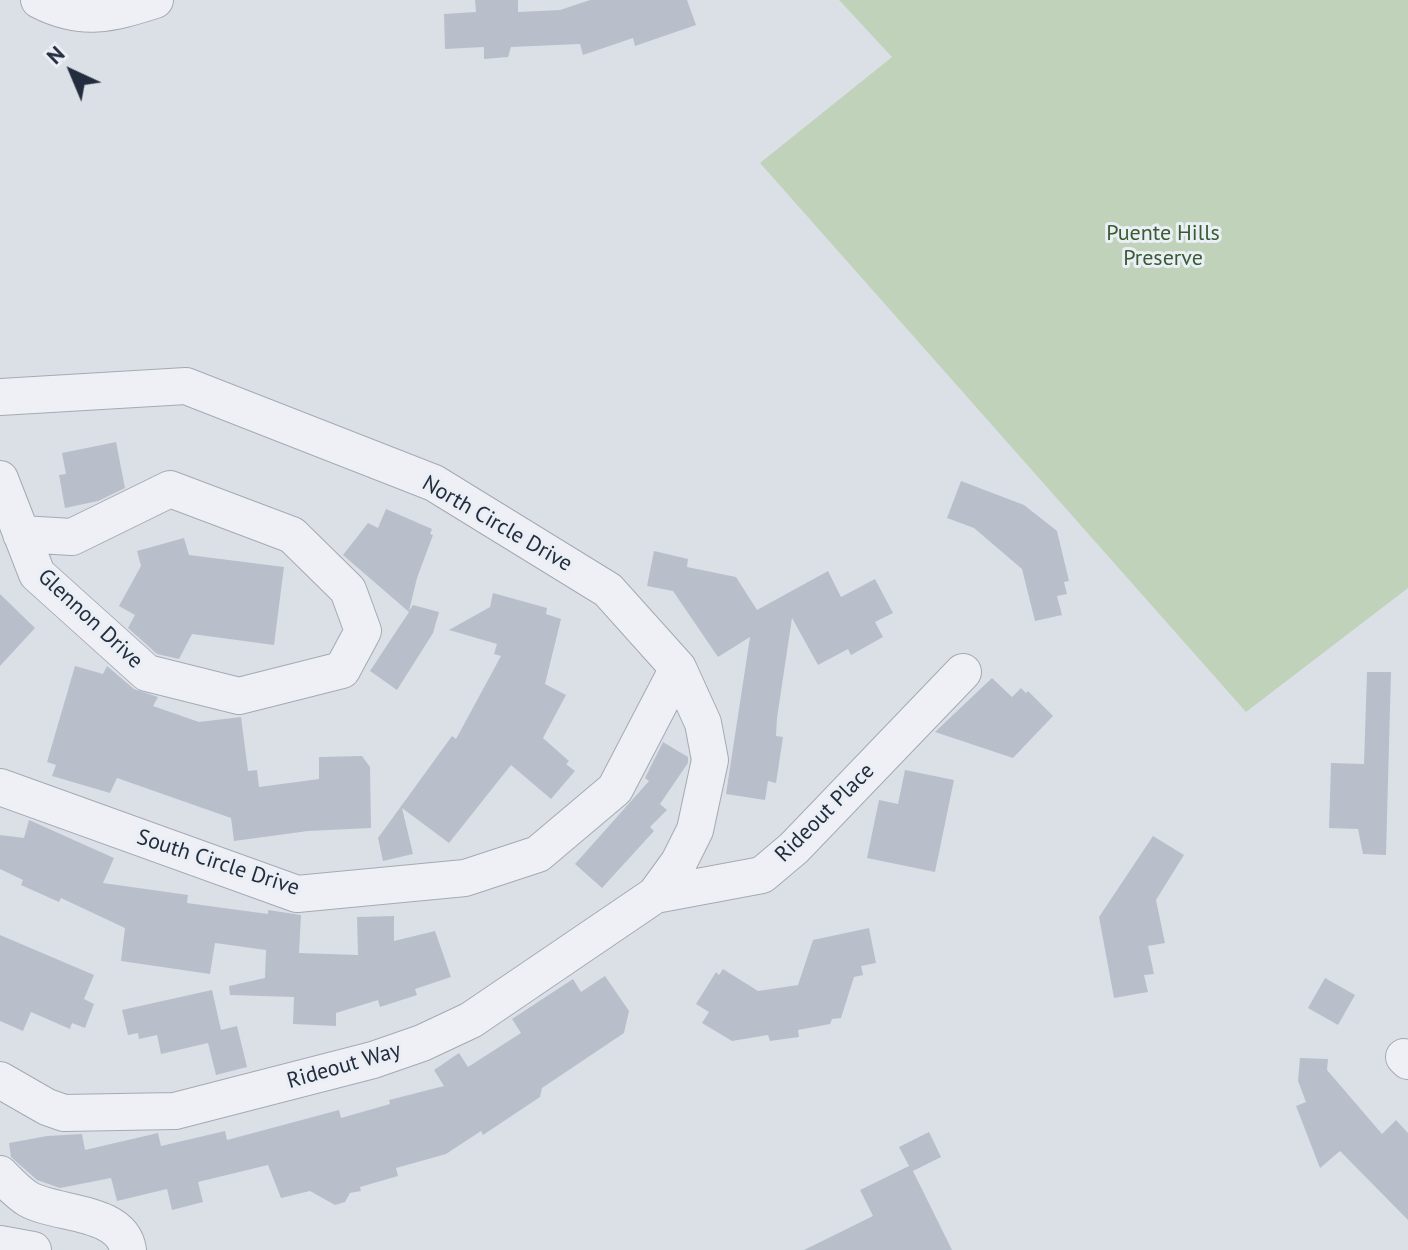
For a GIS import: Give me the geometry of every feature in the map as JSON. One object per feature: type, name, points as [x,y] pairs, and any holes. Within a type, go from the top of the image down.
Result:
[{"type":"street","points":[[39,0],[64,13],[110,14],[155,0]]},
{"type":"street","name":"North Circle Drive","points":[[0,397],[186,386],[434,483],[608,590],[678,668],[703,723],[710,760],[695,830],[679,862],[655,895]]},
{"type":"street","name":"Glennon Drive","points":[[0,479],[21,534],[37,574],[147,673],[239,696],[342,670],[363,631],[348,590],[292,535],[170,489],[72,537],[21,534]]},
{"type":"street","name":"South Circle Drive","points":[[0,787],[297,894],[465,878],[538,854],[615,789],[678,668]]},
{"type":"street","name":"Rideout Place","points":[[655,895],[762,875],[794,848],[963,672]]},
{"type":"street","name":"Rideout Way","points":[[0,1080],[47,1107],[64,1113],[129,1115],[175,1111],[373,1060],[422,1043],[471,1020],[655,895]]},
{"type":"street","points":[[0,1174],[28,1199],[111,1226],[125,1238],[128,1250]]},
{"type":"street","points":[[0,1244],[33,1250]]},
{"type":"green space","name":"Puente Hills Preserve","points":[[839,0],[1408,0],[1408,588],[1246,712],[760,163],[892,57]]},
{"type":"building","points":[[475,0],[518,0],[518,12],[560,10],[590,0],[687,0],[696,25],[635,46],[633,38],[583,55],[580,44],[511,47],[508,57],[484,59],[484,47],[445,49],[444,14],[476,12]]},
{"type":"building","points":[[116,442],[125,488],[98,501],[65,508],[59,475],[66,474],[62,453]]},
{"type":"building","points":[[961,481],[1024,505],[1057,531],[1069,581],[1064,582],[1067,594],[1057,596],[1062,615],[1035,621],[1022,569],[974,528],[947,518]]},
{"type":"building","points":[[386,509],[432,529],[430,534],[433,535],[409,611],[413,605],[439,612],[433,633],[397,690],[370,671],[409,612],[343,555],[368,523],[378,528]]},
{"type":"building","points":[[184,538],[189,555],[284,567],[274,645],[192,634],[179,659],[157,654],[128,628],[135,615],[119,606],[141,566],[137,551]]},
{"type":"building","points":[[654,551],[688,559],[687,567],[736,577],[757,610],[828,571],[841,597],[875,579],[893,613],[875,622],[883,637],[851,655],[848,649],[818,665],[792,618],[777,718],[776,736],[783,737],[776,783],[768,781],[765,800],[726,794],[750,637],[718,657],[673,591],[647,586]]},
{"type":"building","points":[[493,593],[547,608],[546,614],[561,619],[545,684],[566,695],[543,738],[569,761],[566,764],[575,771],[551,799],[511,765],[449,843],[402,808],[413,854],[383,861],[378,838],[452,736],[456,739],[501,656],[494,654],[497,644],[449,630],[490,607]]},
{"type":"building","points":[[0,594],[35,628],[0,666]]},
{"type":"building","points":[[75,666],[103,674],[107,666],[134,689],[158,697],[153,706],[199,722],[241,717],[248,771],[257,770],[259,787],[319,779],[319,757],[362,756],[370,767],[371,828],[308,831],[234,841],[231,818],[117,778],[110,793],[52,776],[56,765],[47,762]]},
{"type":"building","points":[[1367,672],[1391,672],[1386,855],[1363,854],[1358,829],[1329,828],[1331,763],[1364,764]]},
{"type":"building","points":[[992,678],[1012,697],[1021,688],[1026,693],[1028,691],[1053,716],[1013,758],[935,732]]},
{"type":"building","points":[[663,742],[688,757],[688,763],[660,804],[667,810],[650,827],[654,831],[602,888],[575,864],[649,781],[645,778]]},
{"type":"building","points":[[905,770],[954,780],[935,872],[867,858],[879,800],[898,804]]},
{"type":"building","points":[[29,820],[114,858],[103,883],[188,895],[187,903],[268,914],[268,910],[301,915],[299,953],[358,955],[357,917],[394,916],[394,941],[435,931],[451,977],[415,989],[417,995],[380,1007],[378,1000],[336,1013],[336,1026],[293,1024],[294,997],[230,995],[229,986],[265,978],[266,950],[215,943],[210,974],[121,961],[125,928],[61,898],[59,902],[21,885],[23,880],[0,869],[0,835],[24,838]]},
{"type":"building","points":[[1153,836],[1184,855],[1156,900],[1165,943],[1148,946],[1154,974],[1144,975],[1148,992],[1114,998],[1099,917]]},
{"type":"building","points":[[869,928],[876,963],[861,966],[863,975],[854,977],[841,1018],[832,1019],[830,1024],[798,1030],[799,1037],[770,1041],[768,1035],[732,1041],[702,1023],[709,1012],[696,1004],[716,972],[719,975],[723,969],[758,991],[798,985],[813,940]]},
{"type":"building","points":[[0,935],[94,975],[84,999],[94,1004],[85,1028],[72,1023],[70,1029],[31,1012],[23,1031],[0,1021]]},
{"type":"building","points":[[605,976],[629,1011],[624,1033],[542,1088],[540,1097],[483,1135],[481,1131],[446,1154],[396,1168],[398,1176],[360,1187],[361,1191],[350,1193],[345,1202],[335,1205],[310,1191],[281,1198],[268,1165],[198,1182],[203,1202],[172,1210],[167,1189],[117,1201],[111,1178],[60,1188],[37,1180],[11,1157],[9,1143],[47,1136],[82,1134],[85,1150],[158,1133],[161,1146],[225,1131],[227,1140],[339,1110],[341,1118],[390,1104],[389,1100],[444,1086],[434,1070],[459,1053],[468,1067],[521,1033],[512,1019],[573,979],[581,992]]},
{"type":"building","points":[[1325,978],[1355,995],[1338,1025],[1308,1008]]},
{"type":"building","points":[[212,990],[221,1030],[237,1026],[247,1067],[216,1075],[208,1043],[161,1054],[157,1035],[139,1039],[138,1033],[128,1035],[122,1010]]},
{"type":"building","points":[[1300,1058],[1328,1059],[1327,1070],[1382,1134],[1396,1120],[1408,1133],[1408,1220],[1340,1151],[1320,1168],[1296,1106],[1306,1102],[1298,1081]]},
{"type":"building","points":[[929,1132],[941,1157],[913,1171],[952,1250],[804,1250],[873,1216],[860,1190],[909,1166],[899,1147]]}]
